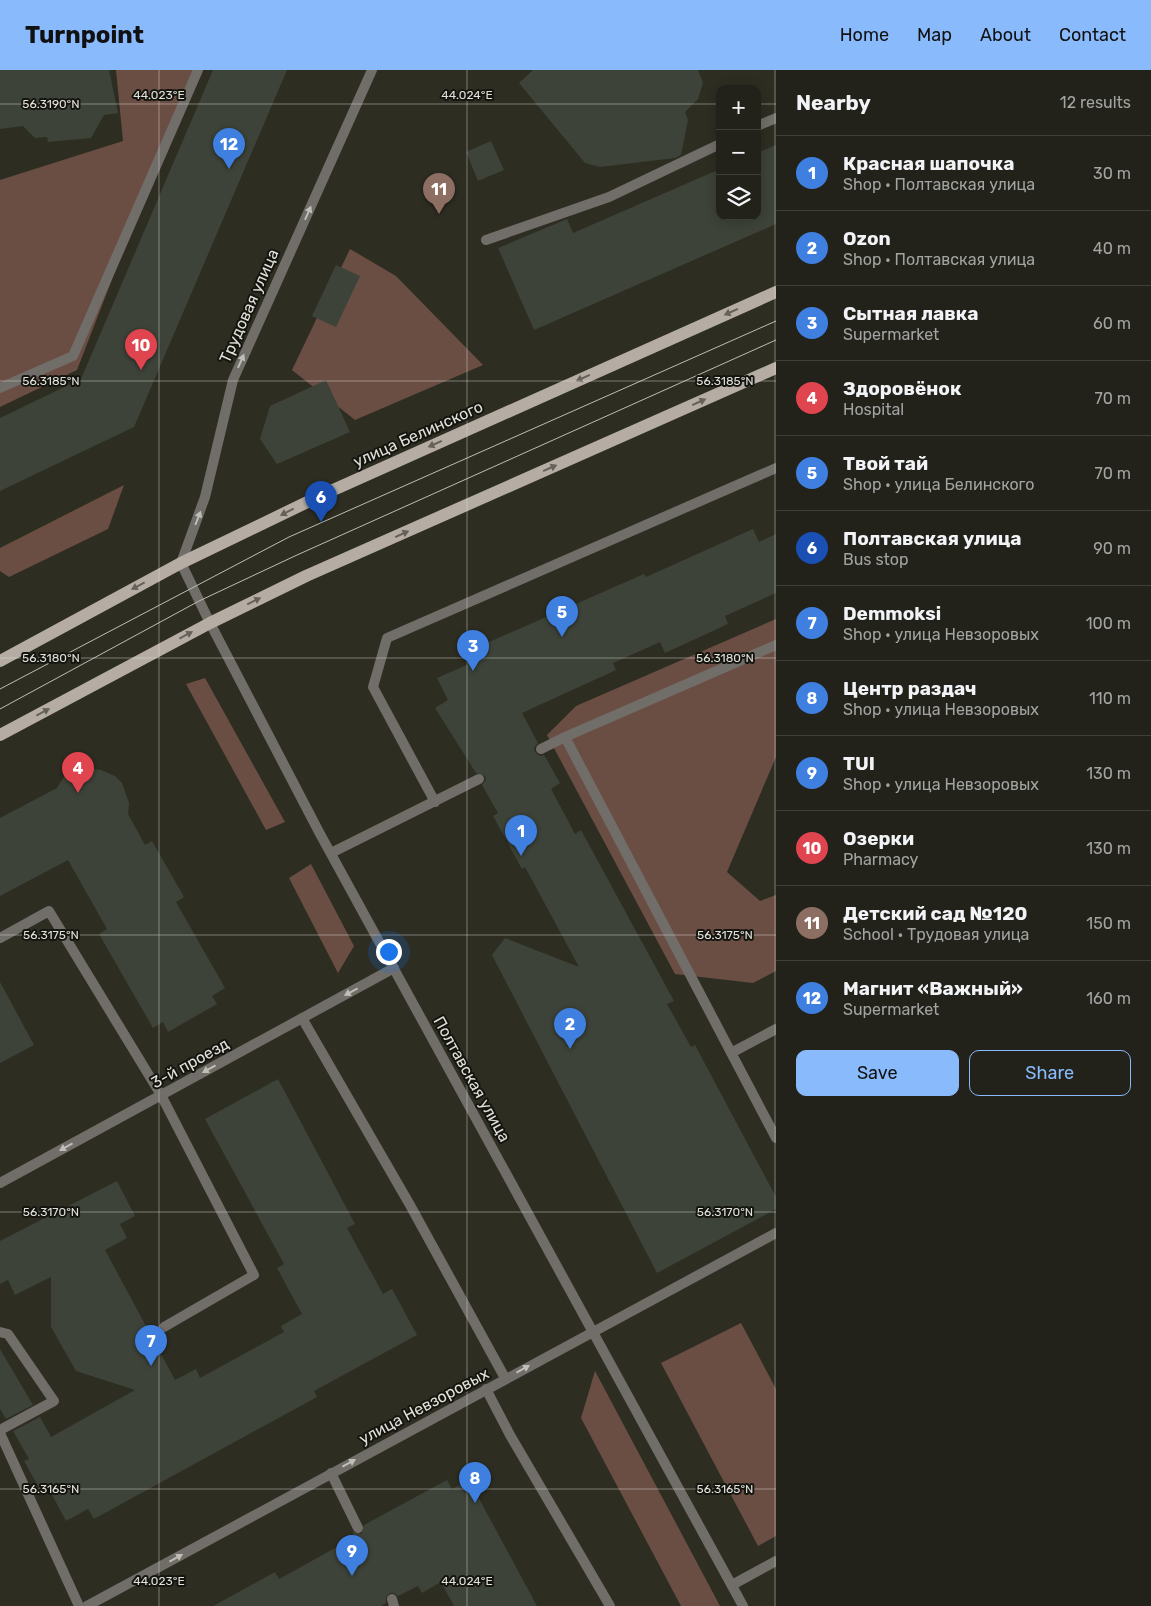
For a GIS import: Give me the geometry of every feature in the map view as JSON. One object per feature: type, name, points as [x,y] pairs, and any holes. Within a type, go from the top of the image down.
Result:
[{"type":"main road","name":"улица Белинского","points":[[0,661],[181,563],[322,495],[776,292]]},
{"type":"main road","points":[[0,735],[210,623],[306,576],[776,368]]},
{"type":"street","points":[[0,388],[73,356],[198,70]]},
{"type":"street","name":"Трудовая улица","points":[[181,563],[205,497],[232,380],[372,70]]},
{"type":"street","points":[[761,124],[776,118]]},
{"type":"street","points":[[486,240],[609,197],[716,146]]},
{"type":"street","points":[[435,802],[373,687],[387,638],[776,468]]},
{"type":"street","name":"Полтавская улица","points":[[181,563],[210,623],[331,853],[743,1606]]},
{"type":"street","points":[[541,749],[776,645]]},
{"type":"street","points":[[565,737],[776,1138]]},
{"type":"street","points":[[331,853],[480,780]]},
{"type":"street","points":[[0,938],[49,911],[161,1095],[254,1275],[164,1327]]},
{"type":"street","name":"3-й проезд","points":[[0,1183],[394,968]]},
{"type":"street","points":[[302,1018],[415,1213],[505,1378]]},
{"type":"street","points":[[731,1053],[776,1029]]},
{"type":"street","name":"улица Невзоровых","points":[[87,1606],[505,1378],[776,1233]]},
{"type":"street","points":[[0,1332],[8,1334],[54,1400],[0,1431],[79,1606]]},
{"type":"street","points":[[486,1389],[510,1435],[610,1606]]},
{"type":"street","points":[[331,1473],[358,1528]]},
{"type":"street","points":[[732,1585],[776,1561]]},
{"type":"shaded area","points":[[116,70],[193,70],[77,370],[0,407],[0,180],[123,141]]},
{"type":"shaded area","points":[[350,249],[396,276],[483,365],[355,420],[292,370]]},
{"type":"shaded area","points":[[124,485],[108,529],[9,577],[0,571],[0,548]]},
{"type":"shaded area","points":[[776,619],[776,757],[727,872],[760,901],[776,895],[776,971],[753,983],[675,974],[547,735],[576,706]]},
{"type":"shaded area","points":[[205,678],[285,822],[266,830],[186,684]]},
{"type":"shaded area","points":[[311,864],[354,946],[338,973],[289,878]]},
{"type":"shaded area","points":[[741,1323],[776,1389],[776,1536],[758,1546],[661,1363]]},
{"type":"shaded area","points":[[595,1371],[720,1606],[681,1606],[581,1418]]},
{"type":"building","points":[[0,70],[109,70],[118,113],[104,115],[91,138],[48,142],[47,137],[35,138],[23,126],[0,129]]},
{"type":"building","points":[[213,70],[287,70],[134,427],[0,491],[0,418],[81,379]]},
{"type":"building","points":[[533,70],[698,70],[703,83],[698,99],[685,112],[688,120],[681,155],[675,158],[600,167],[585,163],[519,83]]},
{"type":"building","points":[[491,141],[504,170],[478,181],[466,152]]},
{"type":"building","points":[[776,145],[776,224],[534,330],[498,248],[567,219],[573,233],[716,171],[716,220],[761,220],[761,151]]},
{"type":"building","points":[[336,265],[360,276],[336,327],[312,316]]},
{"type":"building","points":[[326,380],[350,432],[277,464],[260,439],[270,406]]},
{"type":"building","points":[[753,529],[759,542],[776,534],[776,593],[725,616],[728,624],[665,653],[660,642],[613,663],[616,670],[522,713],[538,743],[534,748],[535,752],[540,756],[544,755],[560,783],[551,789],[575,834],[581,830],[674,1001],[667,1004],[691,1047],[695,1045],[776,1197],[776,1209],[657,1273],[492,955],[505,938],[579,967],[525,867],[522,869],[493,816],[498,813],[482,785],[486,780],[485,776],[476,773],[435,708],[448,700],[437,678],[469,664],[464,653],[644,574],[646,577]]},
{"type":"building","points":[[87,768],[101,770],[115,776],[122,783],[129,803],[128,814],[145,845],[152,841],[184,897],[176,902],[225,988],[212,996],[217,1004],[168,1032],[163,1022],[153,1028],[99,934],[107,929],[68,860],[0,896],[0,818],[57,788],[63,778],[74,771]]},
{"type":"building","points":[[0,982],[34,1045],[0,1063]]},
{"type":"building","points":[[278,1079],[355,1224],[347,1228],[383,1294],[392,1289],[417,1335],[314,1391],[317,1397],[94,1519],[88,1509],[66,1521],[50,1491],[43,1495],[24,1461],[29,1459],[13,1431],[40,1417],[51,1437],[135,1390],[76,1371],[51,1327],[51,1277],[15,1295],[8,1280],[0,1284],[0,1241],[117,1181],[135,1216],[120,1224],[127,1238],[105,1250],[175,1380],[196,1369],[200,1378],[284,1332],[281,1326],[302,1314],[277,1268],[284,1264],[205,1119]]},
{"type":"building","points":[[0,1349],[33,1405],[6,1419],[0,1409]]},
{"type":"building","points":[[447,1480],[452,1489],[469,1480],[537,1606],[454,1606],[441,1582],[422,1593],[418,1586],[398,1596],[390,1593],[386,1597],[386,1603],[381,1606],[213,1606],[275,1572],[279,1579],[355,1537],[352,1532],[361,1534],[364,1525]]},
{"type":"tram line","points":[[0,689],[289,537],[776,321]]},
{"type":"tram line","points":[[0,709],[199,601],[297,555],[776,340]]},
{"type":"place","name":"Магнит «Важный»","points":[[229,169]]},
{"type":"place","name":"Детский сад №120","points":[[439,214]]},
{"type":"place","name":"Озерки","points":[[141,370]]},
{"type":"place","name":"Полтавская улица","points":[[321,522]]},
{"type":"place","name":"Твой тай","points":[[562,637]]},
{"type":"place","name":"Сытная лавка","points":[[473,671]]},
{"type":"place","name":"Здоровёнок","points":[[78,793]]},
{"type":"place","name":"Красная шапочка","points":[[521,856]]},
{"type":"place","name":"Ozon","points":[[570,1049]]},
{"type":"place","name":"Demmoksi","points":[[151,1366]]},
{"type":"place","name":"Центр раздач","points":[[475,1503]]},
{"type":"place","name":"TUI","points":[[352,1576]]}]
